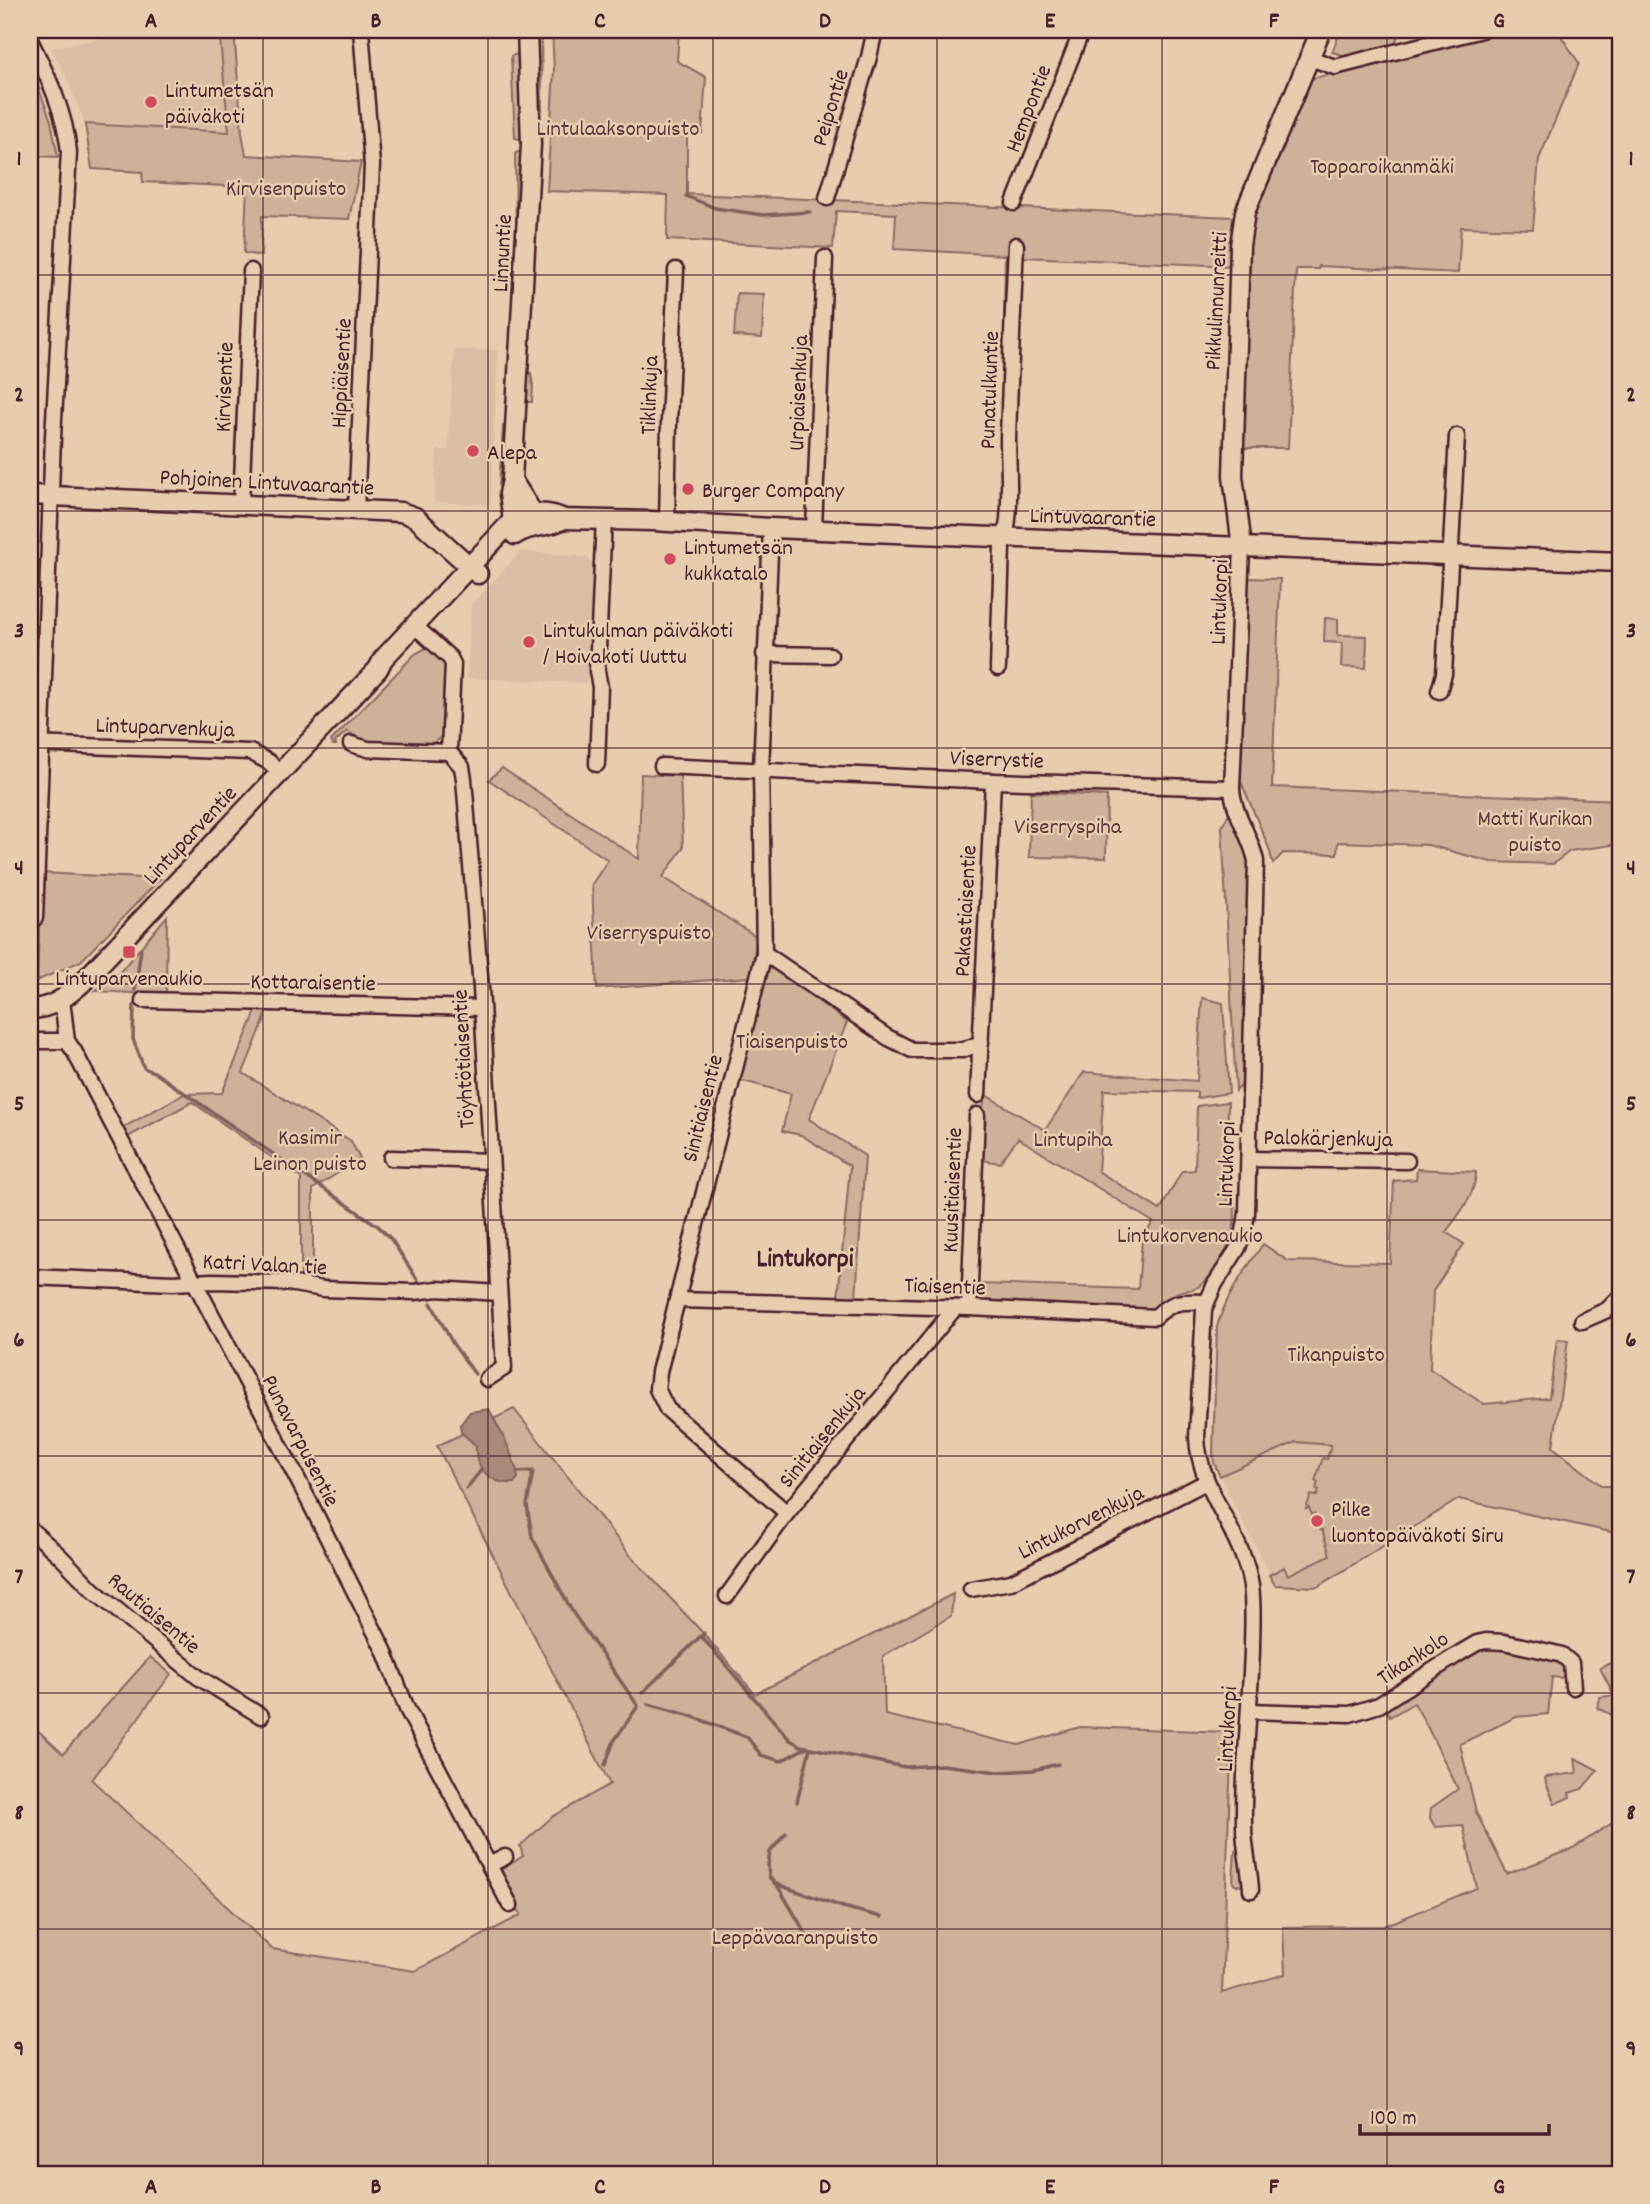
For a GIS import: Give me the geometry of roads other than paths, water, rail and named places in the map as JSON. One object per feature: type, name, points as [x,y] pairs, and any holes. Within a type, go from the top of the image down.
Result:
[{"type":"street","name":"Hippiäisentie","points":[[356,509],[372,165],[361,30]]},
{"type":"street","name":"Linnuntie","points":[[523,521],[512,480],[531,144],[527,30]]},
{"type":"street","name":"Peipontie","points":[[827,198],[875,30]]},
{"type":"street","name":"Hempontie","points":[[1014,203],[1082,30]]},
{"type":"street","name":"Pikkulinnunreitti","points":[[1242,547],[1233,476],[1240,246],[1245,212],[1321,30]]},
{"type":"street","points":[[1310,58],[1335,67],[1482,30]]},
{"type":"street","points":[[30,40],[60,105],[69,152],[35,744],[35,918],[30,918]]},
{"type":"street","name":"Punatulkuntie","points":[[998,668],[1002,546],[1006,538],[1016,245]]},
{"type":"street","name":"Urpiaisenkuja","points":[[814,529],[825,258]]},
{"type":"street","name":"Tiklinkuja","points":[[667,522],[676,270]]},
{"type":"street","name":"Kirvisentie","points":[[241,504],[251,271]]},
{"type":"street","points":[[1439,691],[1444,674],[1457,436]]},
{"type":"street","name":"Pohjoinen Lintuvaarantie","points":[[30,495],[401,512],[415,517],[474,570]]},
{"type":"street","name":"Lintuvaarantie","points":[[523,521],[553,514],[564,519],[1620,562]]},
{"type":"street","points":[[597,764],[600,688],[597,671],[604,519]]},
{"type":"street","name":"Lintuparventie","points":[[62,999],[81,984],[378,670],[391,666],[419,630],[474,570],[509,541],[523,521]]},
{"type":"street","name":"Sinitiaisentie","points":[[771,528],[761,771],[764,953],[659,1372],[657,1389],[667,1409],[788,1513]]},
{"type":"street","name":"Lintukorpi","points":[[1242,547],[1232,788],[1233,800],[1256,860],[1247,1213],[1242,1240],[1206,1302],[1197,1437],[1206,1482],[1243,1554],[1253,1603],[1244,1828],[1251,1890]]},
{"type":"street","points":[[351,744],[368,750],[449,752],[453,664],[450,658],[419,630]]},
{"type":"street","points":[[764,654],[830,655]]},
{"type":"street","name":"Lintuparvenkuja","points":[[35,744],[250,752],[281,772]]},
{"type":"street","name":"Töyhtötiaisentie","points":[[449,752],[462,767],[464,779],[482,1009],[504,1368],[487,1379]]},
{"type":"street","name":"Viserrystie","points":[[662,766],[993,781],[1232,788]]},
{"type":"street","name":"Pakastiaisentie","points":[[981,1043],[993,781]]},
{"type":"street","points":[[764,953],[887,1037],[912,1050],[963,1050],[981,1043],[978,1095]]},
{"type":"street","points":[[30,996],[62,999]]},
{"type":"street","points":[[30,1009],[44,1009],[62,999]]},
{"type":"street","points":[[30,1041],[66,1041],[62,999]]},
{"type":"street","name":"Kottaraisentie","points":[[143,1000],[482,1009]]},
{"type":"street","name":"Punavarpusentie","points":[[66,1041],[74,1051],[195,1282],[384,1650],[407,1709],[509,1905]]},
{"type":"street","name":"Kuusitiaisentie","points":[[962,1308],[977,1115]]},
{"type":"street","points":[[391,1158],[491,1161]]},
{"type":"street","name":"Palokärjenkuja","points":[[1249,1159],[1408,1161]]},
{"type":"street","name":"Katri Valan tie","points":[[30,1277],[289,1283],[323,1289],[415,1292],[437,1289],[499,1293]]},
{"type":"street","points":[[1582,1321],[1607,1310],[1620,1297]]},
{"type":"street","name":"Tiaisentie","points":[[677,1300],[962,1308],[1155,1317],[1167,1305],[1182,1301],[1206,1302]]},
{"type":"street","name":"Sinitiaisenkuja","points":[[727,1596],[788,1513],[962,1308]]},
{"type":"street","name":"Lintukorvenkuja","points":[[971,1589],[1011,1582],[1206,1482]]},
{"type":"street","name":"Rautiaisentie","points":[[30,1529],[93,1590],[198,1677],[261,1716]]},
{"type":"street","name":"Tikankolo","points":[[1249,1711],[1350,1714],[1379,1705],[1460,1653],[1486,1641],[1504,1642],[1562,1655],[1571,1663],[1573,1687]]},
{"type":"street","points":[[489,1866],[505,1857]]},
{"type":"waterway","points":[[686,196],[715,208],[763,215],[810,212]]},
{"type":"waterway","points":[[135,990],[141,949]]},
{"type":"waterway","points":[[134,1006],[133,1039],[144,1068],[154,1072],[378,1226],[391,1239],[419,1282]]},
{"type":"waterway","points":[[431,1303],[453,1344],[475,1374]]},
{"type":"waterway","points":[[466,1489],[482,1469]]},
{"type":"waterway","points":[[517,1472],[533,1471],[527,1505],[532,1537],[573,1613],[638,1706],[614,1741],[605,1765]]},
{"type":"waterway","points":[[642,1693],[704,1633]]},
{"type":"waterway","points":[[701,1636],[790,1740],[801,1746],[905,1767],[942,1765],[998,1772],[1034,1770],[1058,1764]]},
{"type":"waterway","points":[[648,1704],[688,1715],[747,1737],[761,1755],[781,1761],[805,1748]]},
{"type":"waterway","points":[[797,1802],[810,1748]]},
{"type":"waterway","points":[[786,1833],[770,1852],[769,1877],[779,1888],[806,1934],[808,1944]]},
{"type":"waterway","points":[[776,1884],[881,1917]]},
{"type":"place","name":"Lintumetsän päiväkoti","points":[[151,102]]},
{"type":"place","name":"Alepa","points":[[473,451]]},
{"type":"place","name":"Burger Company","points":[[688,489]]},
{"type":"place","name":"Lintumetsän kukkatalo","points":[[670,559]]},
{"type":"place","name":"Lintukulman päiväkoti / Hoivakoti Uuttu","points":[[529,642]]},
{"type":"place","name":"Lintuparvenaukio","points":[[129,952]]},
{"type":"place","name":"Pilke luontopäiväkoti Siru","points":[[1317,1521]]},
{"type":"district","name":"Lintukorpi","points":[[805,1257]]},
{"type":"park label","name":"Lintulaaksonpuisto","points":[[618,127]]},
{"type":"park label","name":"Topparoikanmäki","points":[[1382,165]]},
{"type":"park label","name":"Kirvisenpuisto","points":[[286,187]]},
{"type":"park label","name":"Viserryspiha","points":[[1068,825]]},
{"type":"park label","name":"Matti Kurikan puisto","points":[[1535,830]]},
{"type":"park label","name":"Viserryspuisto","points":[[649,931]]},
{"type":"park label","name":"Tiaisenpuisto","points":[[792,1040]]},
{"type":"park label","name":"Lintupiha","points":[[1073,1138]]},
{"type":"park label","name":"Kasimir Leinon puisto","points":[[310,1149]]},
{"type":"park label","name":"Lintukorvenaukio","points":[[1190,1234]]},
{"type":"park label","name":"Tikanpuisto","points":[[1336,1353]]},
{"type":"park label","name":"Leppävaaranpuisto","points":[[795,1936]]}]
